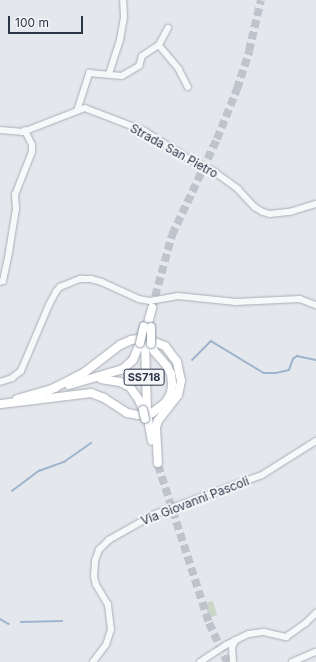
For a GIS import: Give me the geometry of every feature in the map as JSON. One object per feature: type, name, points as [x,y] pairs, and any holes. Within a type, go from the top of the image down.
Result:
[{"type":"highway","name":"SS718","points":[[50,390],[85,372],[120,345],[130,340],[144,338],[165,346],[177,362],[181,381],[178,395],[158,421],[156,427],[158,464],[145,410],[145,343],[147,327],[151,311]]},
{"type":"highway","points":[[145,343],[167,366],[171,374],[172,383],[166,402],[152,412],[138,415],[126,413],[104,398],[91,393],[81,393],[47,400],[1,404],[122,369],[133,360],[145,343]]},
{"type":"highway","points":[[77,383],[100,379],[120,382],[133,391],[145,410]]},
{"type":"street","points":[[109,74],[120,40],[124,17],[123,0]]},
{"type":"street","points":[[78,111],[89,73],[122,76],[139,66],[142,56],[159,45],[168,28]]},
{"type":"street","points":[[159,45],[179,69],[188,86]]},
{"type":"street","name":"Strada San Pietro","points":[[0,130],[15,132],[25,131],[85,108],[145,132],[186,158],[215,172],[238,189],[255,207],[263,212],[270,214],[290,212],[316,204]]},
{"type":"street","points":[[0,282],[3,281],[9,252],[16,209],[15,195],[32,152],[31,142],[25,131]]},
{"type":"street","points":[[0,382],[12,378],[21,371],[56,292],[60,287],[80,279],[90,279],[102,282],[139,299],[150,301],[178,296],[236,302],[300,299],[316,305]]},
{"type":"street","name":"Via Giovanni Pascoli","points":[[93,662],[106,645],[111,630],[108,605],[96,585],[94,577],[95,561],[99,550],[108,540],[155,514],[262,475],[316,441]]},
{"type":"street","points":[[200,662],[226,645],[250,634],[258,632],[286,637],[306,623],[316,613]]},
{"type":"street","points":[[233,662],[232,648],[235,642]]},
{"type":"street","points":[[292,662],[316,652]]},
{"type":"green space","points":[[213,601],[217,615],[209,618],[205,603]]},
{"type":"waterway","points":[[192,360],[211,341],[264,373],[276,373],[289,370],[293,359],[297,356],[316,360]]},
{"type":"waterway","points":[[12,491],[39,471],[64,462],[91,443]]},
{"type":"waterway","points":[[0,619],[9,624]]},
{"type":"waterway","points":[[21,622],[62,621]]},
{"type":"tunnel","points":[[152,308],[172,235],[217,139],[237,89],[249,51],[261,0]]},
{"type":"tunnel","points":[[158,465],[209,623],[227,662]]}]
